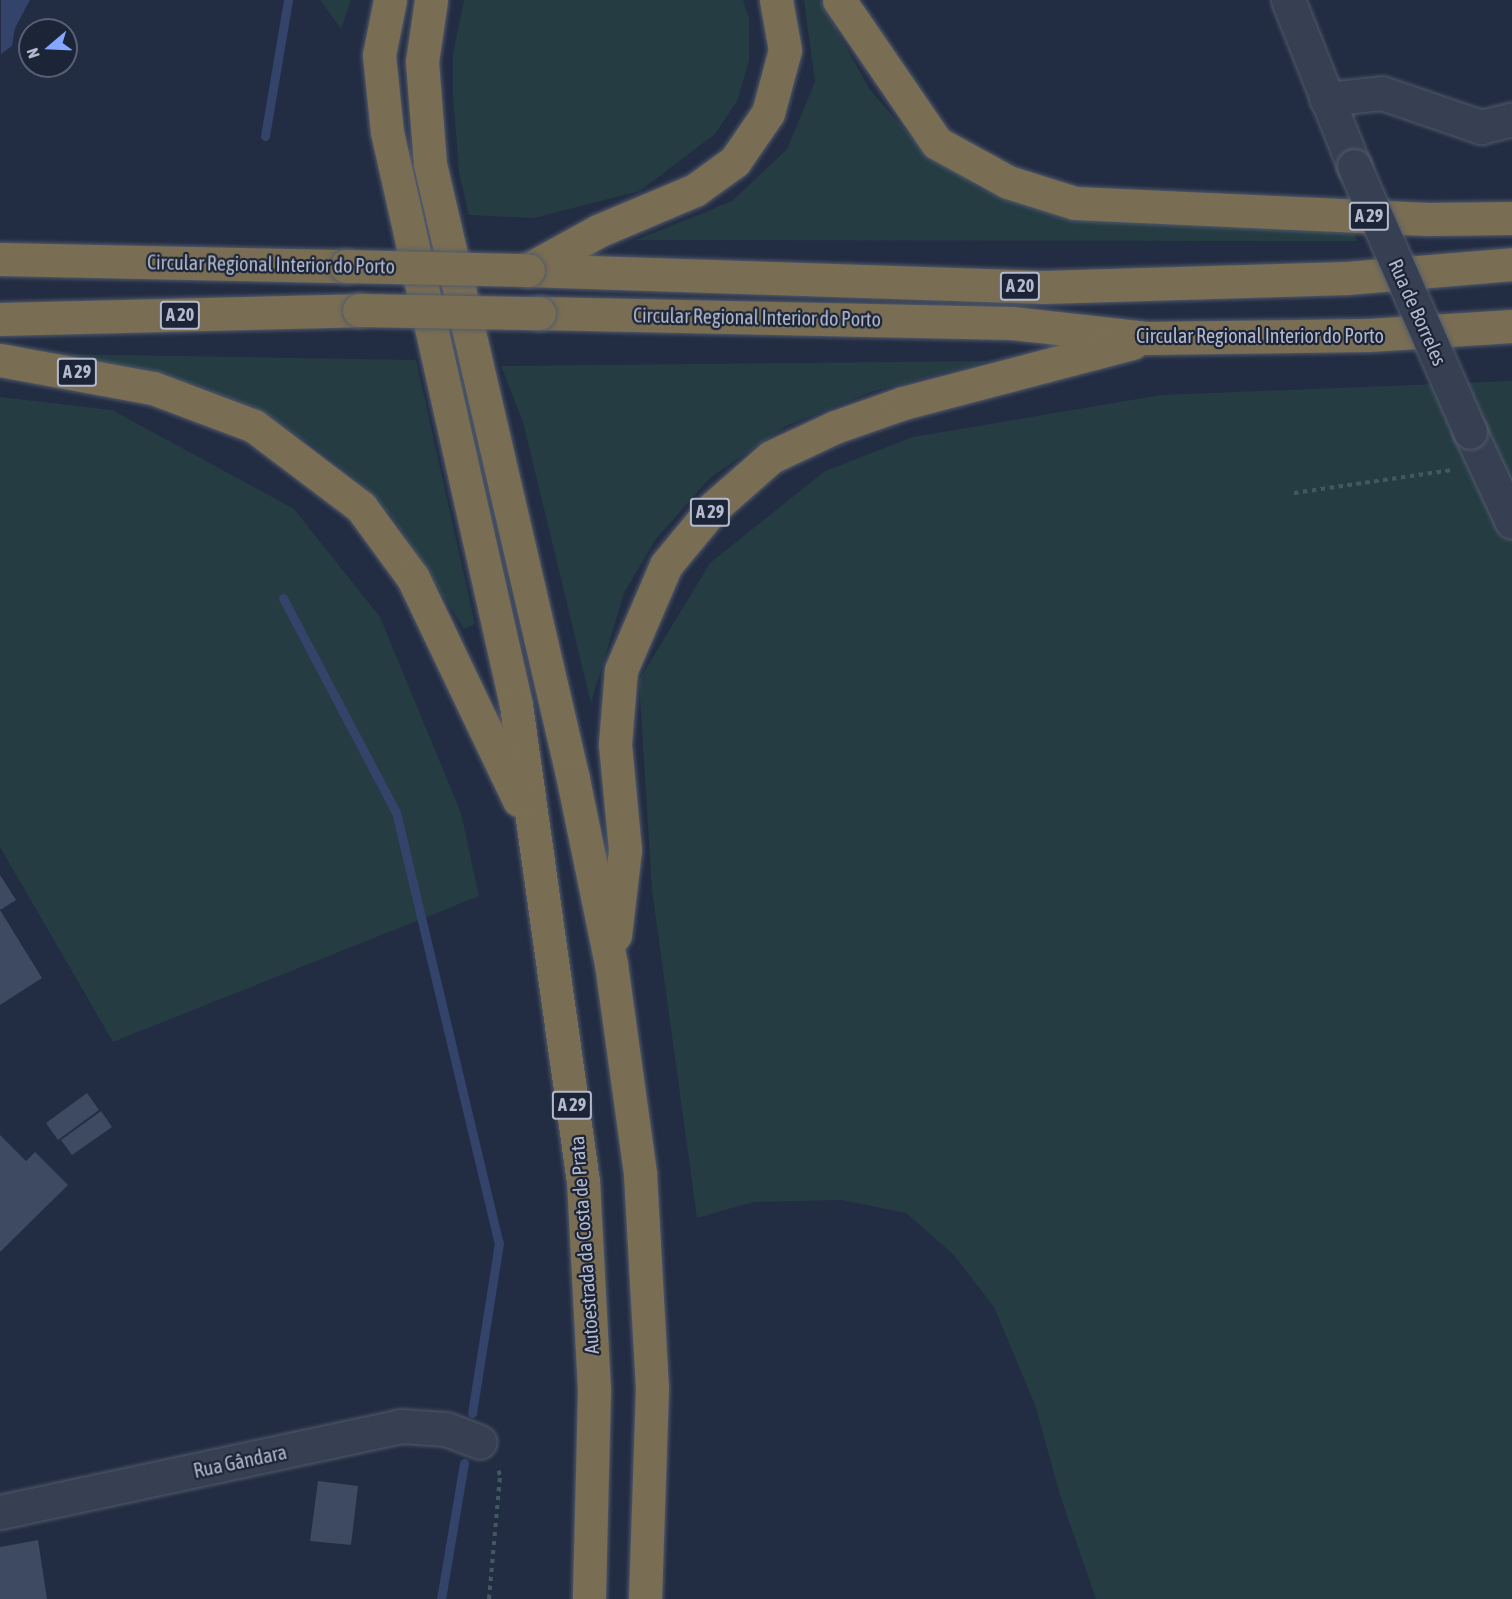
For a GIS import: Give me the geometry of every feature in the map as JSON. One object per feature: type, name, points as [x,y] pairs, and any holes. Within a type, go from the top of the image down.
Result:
[{"type":"highway","name":"A 29","points":[[390,0],[379,55],[387,132],[516,705],[530,823]]},
{"type":"highway","name":"A 29","points":[[430,0],[422,62],[430,164],[573,778],[611,964],[640,1174],[652,1388],[645,1599]]},
{"type":"highway","points":[[528,270],[598,231],[695,190],[735,161],[768,113],[785,50],[776,0]]},
{"type":"highway","name":"A 29","points":[[839,0],[937,143],[1008,182],[1075,202],[1428,219],[1512,218]]},
{"type":"highway","name":"Circular Regional Interior do Porto","points":[[0,260],[528,270],[1044,286],[1347,278],[1512,264]]},
{"type":"highway","name":"Circular Regional Interior do Porto","points":[[0,319],[359,310],[1012,323],[1148,338],[1369,335],[1512,326]]},
{"type":"highway","name":"A 29","points":[[611,964],[625,850],[615,744],[621,670],[666,565],[713,508],[771,457],[836,427],[903,403],[1148,338]]},
{"type":"highway","name":"A 29","points":[[0,360],[153,388],[254,426],[361,507],[413,578],[530,823]]},
{"type":"highway","name":"Autoestrada da Costa de Prata","points":[[530,823],[583,1180],[594,1390],[589,1599]]},
{"type":"street","name":"Rua de Borreles","points":[[1288,0],[1354,166],[1470,432],[1512,522]]},
{"type":"street","points":[[1326,99],[1382,93],[1481,127],[1512,119]]},
{"type":"street","name":"Rua Gândara","points":[[0,1512],[400,1426],[446,1429],[480,1442]]},
{"type":"path","points":[[1294,493],[1486,465]]},
{"type":"path","points":[[480,1442],[493,1456],[500,1475],[489,1599]]},
{"type":"shaded area","points":[[320,0],[351,0],[341,29]]},
{"type":"shaded area","points":[[464,0],[743,0],[749,18],[749,61],[737,101],[715,134],[640,191],[534,218],[469,215],[459,173],[453,95],[453,54]]},
{"type":"shaded area","points":[[804,0],[820,0],[870,90],[922,149],[981,189],[1041,210],[1186,224],[1353,228],[1357,241],[636,240],[732,201],[787,149],[815,82]]},
{"type":"shaded area","points":[[57,354],[416,360],[475,624],[464,629],[392,516],[358,481],[315,447],[252,407],[195,385]]},
{"type":"shaded area","points":[[989,361],[874,391],[786,426],[710,478],[656,539],[624,593],[591,703],[523,422],[501,366]]},
{"type":"shaded area","points":[[1512,381],[1512,1599],[1096,1599],[1061,1498],[1035,1405],[994,1307],[953,1254],[906,1213],[842,1200],[753,1202],[697,1218],[652,890],[639,680],[710,563],[825,471],[913,437],[1161,395]]},
{"type":"shaded area","points":[[0,397],[112,410],[294,509],[380,617],[461,813],[479,896],[113,1042],[0,847]]},
{"type":"water","points":[[1,0],[30,0],[20,18],[18,18],[12,46],[1,54]]},
{"type":"building","points":[[0,875],[16,900],[0,910]]},
{"type":"building","points":[[0,910],[42,978],[0,1005]]},
{"type":"building","points":[[87,1093],[99,1110],[58,1140],[46,1123]]},
{"type":"building","points":[[101,1111],[112,1127],[72,1155],[61,1140]]},
{"type":"building","points":[[0,1135],[26,1161],[35,1152],[68,1185],[0,1252]]},
{"type":"building","points":[[318,1481],[358,1486],[351,1545],[310,1541]]},
{"type":"building","points":[[38,1540],[47,1599],[0,1599],[0,1547]]},
{"type":"waterway","points":[[265,136],[288,0]]},
{"type":"waterway","points":[[283,598],[396,812],[499,1243],[472,1413]]},
{"type":"waterway","points":[[441,1599],[464,1463]]}]
